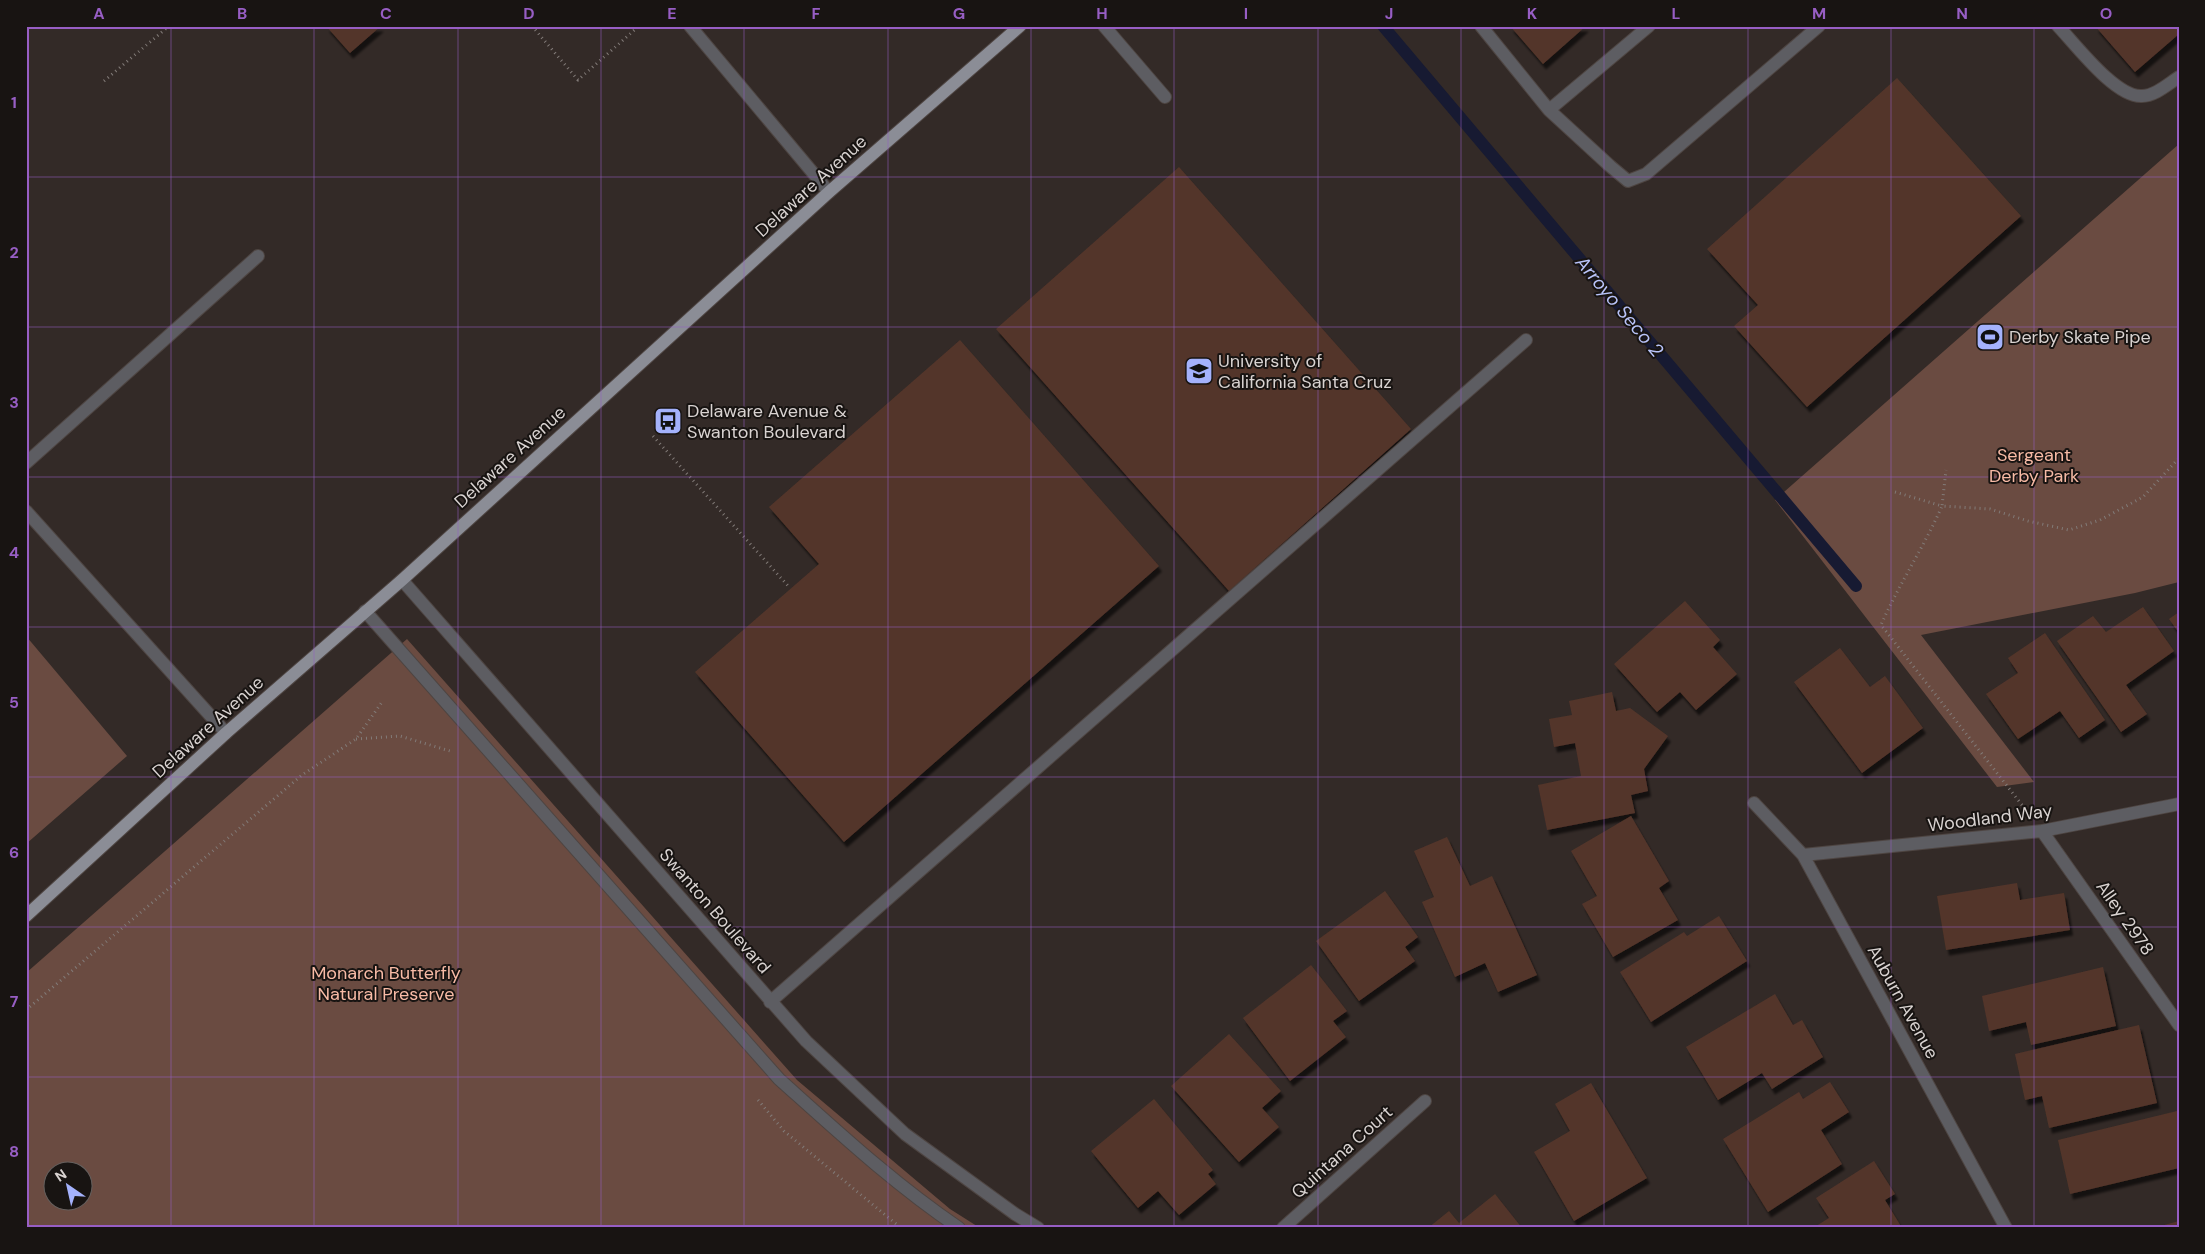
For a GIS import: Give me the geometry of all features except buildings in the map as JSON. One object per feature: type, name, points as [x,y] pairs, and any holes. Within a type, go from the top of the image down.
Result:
[{"type":"main road","name":"Delaware Avenue","points":[[26,916],[226,733],[402,580],[829,192],[1020,26]]},
{"type":"street","points":[[690,26],[829,192]]},
{"type":"street","points":[[1104,26],[1165,97]]},
{"type":"street","points":[[1481,26],[1549,110],[1628,181],[1646,174],[1819,26]]},
{"type":"street","points":[[1549,110],[1649,26]]},
{"type":"street","points":[[2058,26],[2114,86],[2128,95],[2143,96],[2160,90],[2179,77]]},
{"type":"street","points":[[26,463],[258,256]]},
{"type":"street","points":[[770,1002],[1526,340]]},
{"type":"street","points":[[26,511],[226,733]]},
{"type":"street","name":"Swanton Boulevard","points":[[402,580],[806,1041],[905,1134],[1038,1228]]},
{"type":"street","points":[[365,611],[779,1079],[850,1144],[930,1209],[959,1228]]},
{"type":"street","name":"Auburn Avenue","points":[[1754,803],[1803,855],[2006,1228]]},
{"type":"street","name":"Woodland Way","points":[[1803,855],[2042,831],[2179,804]]},
{"type":"street","name":"Alley 2978","points":[[2042,831],[2179,1025]]},
{"type":"street","name":"Quintana Court","points":[[1283,1228],[1425,1101]]},
{"type":"path","points":[[104,81],[169,26]]},
{"type":"path","points":[[532,26],[578,80],[639,26]]},
{"type":"path","points":[[653,436],[790,588]]},
{"type":"path","points":[[1895,492],[1942,506],[1990,509],[2028,521],[2069,530],[2100,520],[2144,497],[2179,458]]},
{"type":"path","points":[[1946,470],[1942,506],[1933,526],[1895,593],[1881,625],[2042,831]]},
{"type":"path","points":[[26,1010],[302,775],[356,739],[382,702]]},
{"type":"green space","name":"Sergeant Derby Park","points":[[2179,144],[2179,582],[2135,593],[1921,635],[2034,782],[1997,787],[1775,500]]},
{"type":"green space","points":[[26,636],[127,756],[26,844]]},
{"type":"green space","name":"Monarch Butterfly Natural Preserve","points":[[407,639],[797,1080],[950,1209],[980,1228],[26,1228],[26,973]]},
{"type":"waterway","name":"Arroyo Seco 2","points":[[1383,26],[1856,586]]},
{"type":"place","name":"Derby Skate Pipe","points":[[1990,337]]},
{"type":"place","name":"University of California Santa Cruz","points":[[1199,371]]},
{"type":"place","name":"Delaware Avenue & Swanton Boulevard","points":[[668,421]]}]
